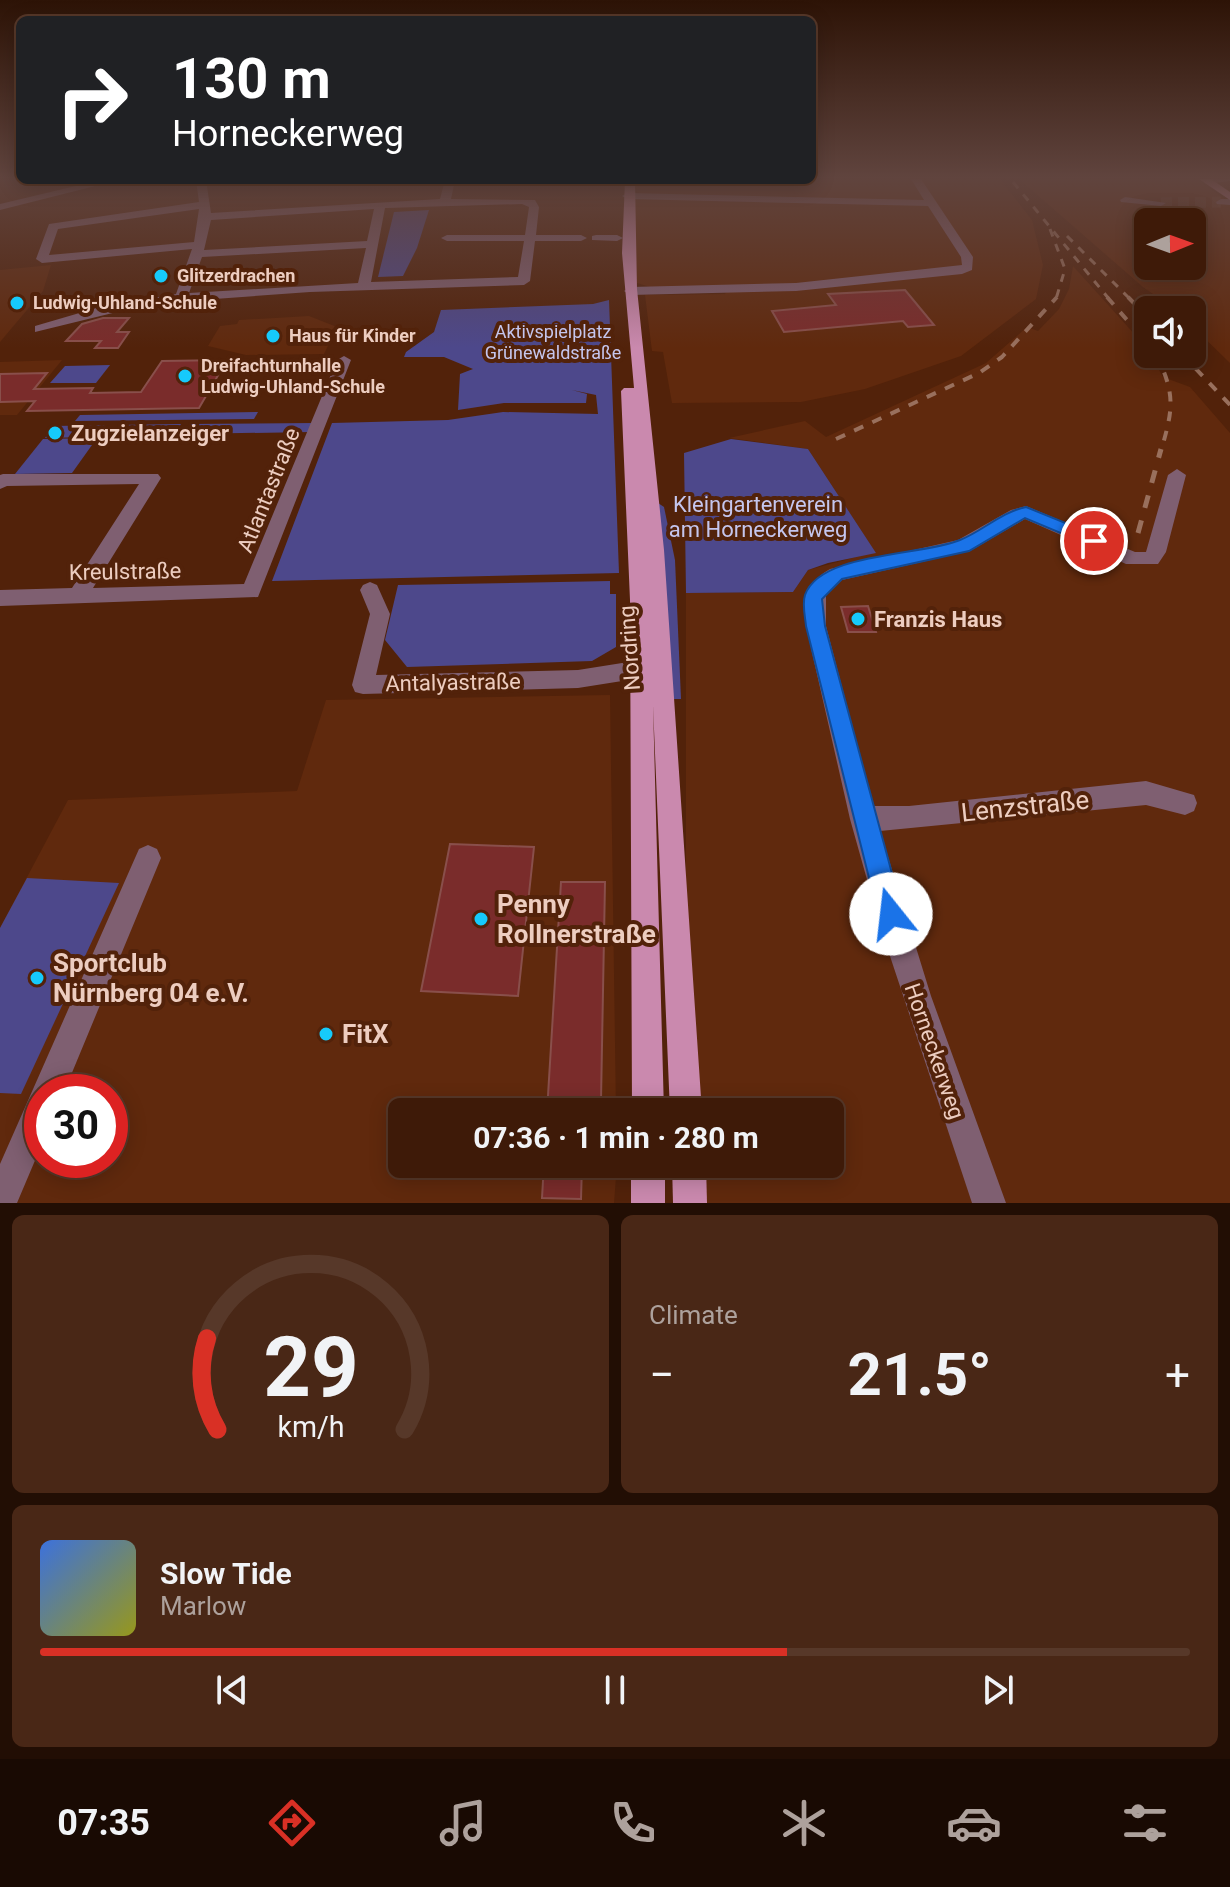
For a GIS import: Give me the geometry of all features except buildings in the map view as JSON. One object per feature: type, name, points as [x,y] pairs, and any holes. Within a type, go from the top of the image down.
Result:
[{"type":"main road","name":"Nordring","points":[[627,235],[630,291],[650,483],[673,837],[685,1098]]},
{"type":"main road","name":"Nordring","points":[[617,238],[635,477],[648,1098]]},
{"type":"main road","points":[[648,1178],[648,1203]]},
{"type":"main road","points":[[689,1178],[690,1203]]},
{"type":"street","points":[[50,235],[42,259],[374,244]]},
{"type":"street","points":[[181,297],[200,235]]},
{"type":"street","points":[[364,286],[375,235]]},
{"type":"street","points":[[40,329],[101,308],[181,297],[364,286],[524,281],[530,235]]},
{"type":"street","points":[[630,291],[796,287],[962,270],[969,262],[952,235]]},
{"type":"street","points":[[447,238],[581,238]]},
{"type":"street","points":[[596,238],[617,238]]},
{"type":"street","name":"Atlantastraße","points":[[251,592],[344,360]]},
{"type":"street","name":"Horneckerweg","points":[[989,1203],[917,1001],[863,819],[813,611],[813,599],[821,585],[837,574],[963,546],[1026,512],[1133,559],[1151,559],[1157,552],[1177,475]]},
{"type":"street","points":[[0,483],[3,480],[152,478],[78,596]]},
{"type":"street","name":"Antalyastraße","points":[[370,590],[380,614],[363,685],[578,679],[641,669]]},
{"type":"street","name":"Kreulstraße","points":[[0,598],[251,592]]},
{"type":"street","name":"Lenzstraße","points":[[863,819],[909,818],[1146,793],[1185,803]]},
{"type":"street","points":[[56,1074],[148,858]]},
{"type":"street","points":[[0,1203],[24,1148]]},
{"type":"shaded area","points":[[635,235],[1036,235],[1043,265],[1036,299],[961,356],[865,389],[801,402],[672,403],[663,352],[652,351],[645,295],[725,294],[729,287],[650,287],[637,283]]},
{"type":"shaded area","points":[[1083,235],[1134,235],[1134,279]]},
{"type":"shaded area","points":[[1206,235],[1230,235],[1230,363],[1206,340],[1206,296],[1156,296],[1135,280],[1206,280]]},
{"type":"shaded area","name":"Ludwig-Uhland-Schule","points":[[51,265],[43,291],[0,342],[0,270]]},
{"type":"shaded area","points":[[1073,266],[1134,334],[1134,368],[1158,368],[1163,377],[1190,387],[1230,433],[1230,1203],[707,1203],[703,1178],[844,1178],[844,1098],[697,1098],[686,917],[686,593],[793,592],[808,570],[875,552],[808,449],[729,438],[805,421],[826,437],[986,363],[1027,327],[1038,331],[1059,309],[1069,289]]},
{"type":"shaded area","name":"Haus für Kinder","points":[[309,316],[337,327],[324,354],[246,355],[208,346],[220,326],[237,324],[239,320]]},
{"type":"shaded area","points":[[62,360],[17,415],[0,415],[0,362]]},
{"type":"shaded area","points":[[610,695],[616,1098],[388,1098],[388,1178],[616,1178],[614,1203],[0,1203],[0,928],[68,800],[297,791],[326,700]]},
{"type":"green space","points":[[388,235],[421,235],[403,276],[378,277]]},
{"type":"green space","name":"Aktivspielplatz Grünewaldstraße","points":[[609,300],[619,573],[272,581],[332,423],[448,420],[503,412],[598,414],[596,395],[572,390],[587,394],[586,403],[504,403],[458,410],[460,374],[473,369],[444,357],[404,357],[406,352],[434,332],[441,310],[593,304]]},
{"type":"green space","points":[[110,365],[96,383],[50,383],[65,366]]},
{"type":"green space","points":[[258,412],[254,419],[75,421],[80,415]]},
{"type":"green space","points":[[315,423],[311,432],[184,434],[190,424]]},
{"type":"green space","points":[[181,424],[174,435],[45,438],[53,426]]},
{"type":"green space","points":[[97,438],[72,473],[15,474],[43,439]]},
{"type":"green space","name":"Kleingartenverein am Horneckerweg","points":[[731,439],[808,449],[876,553],[808,570],[793,592],[686,593],[684,453]]},
{"type":"green space","points":[[658,503],[664,507],[675,560],[681,699],[673,699]]},
{"type":"green space","points":[[610,581],[610,594],[616,594],[616,647],[592,661],[407,667],[385,640],[398,585]]},
{"type":"green space","name":"Sportclub Nürnberg 04 e.V.","points":[[27,878],[119,883],[30,1074],[24,1074],[21,1094],[0,1093],[0,928]]},
{"type":"railway","points":[[1052,235],[1065,269],[1056,298]]},
{"type":"railway","points":[[1057,235],[1109,299]]},
{"type":"railway","points":[[1067,236],[1128,297]]},
{"type":"railway","points":[[1107,297],[1134,328]]},
{"type":"railway","points":[[1128,297],[1134,303]]},
{"type":"railway","points":[[836,439],[979,373],[1002,357],[1056,298]]},
{"type":"railway","points":[[1161,451],[1170,413],[1170,392],[1162,368]]},
{"type":"railway","points":[[1195,368],[1230,405]]},
{"type":"railway","points":[[1138,533],[1161,449]]},
{"type":"place","name":"Glitzerdrachen","points":[[161,276]]},
{"type":"place","name":"Ludwig-Uhland-Schule","points":[[17,303]]},
{"type":"place","name":"Haus für Kinder","points":[[273,336]]},
{"type":"place","name":"Dreifachturnhalle Ludwig-Uhland-Schule","points":[[185,376]]},
{"type":"place","name":"Zugzielanzeiger","points":[[55,433]]},
{"type":"place","name":"Franzis Haus","points":[[858,619]]},
{"type":"place","name":"Penny Rollnerstraße","points":[[481,919]]},
{"type":"place","name":"Sportclub Nürnberg 04 e.V.","points":[[37,978]]},
{"type":"place","name":"FitX","points":[[326,1034]]},
{"type":"route","points":[[891,914],[863,819],[816,626],[813,611],[815,593],[837,574],[963,546],[1026,512],[1094,541]]}]
